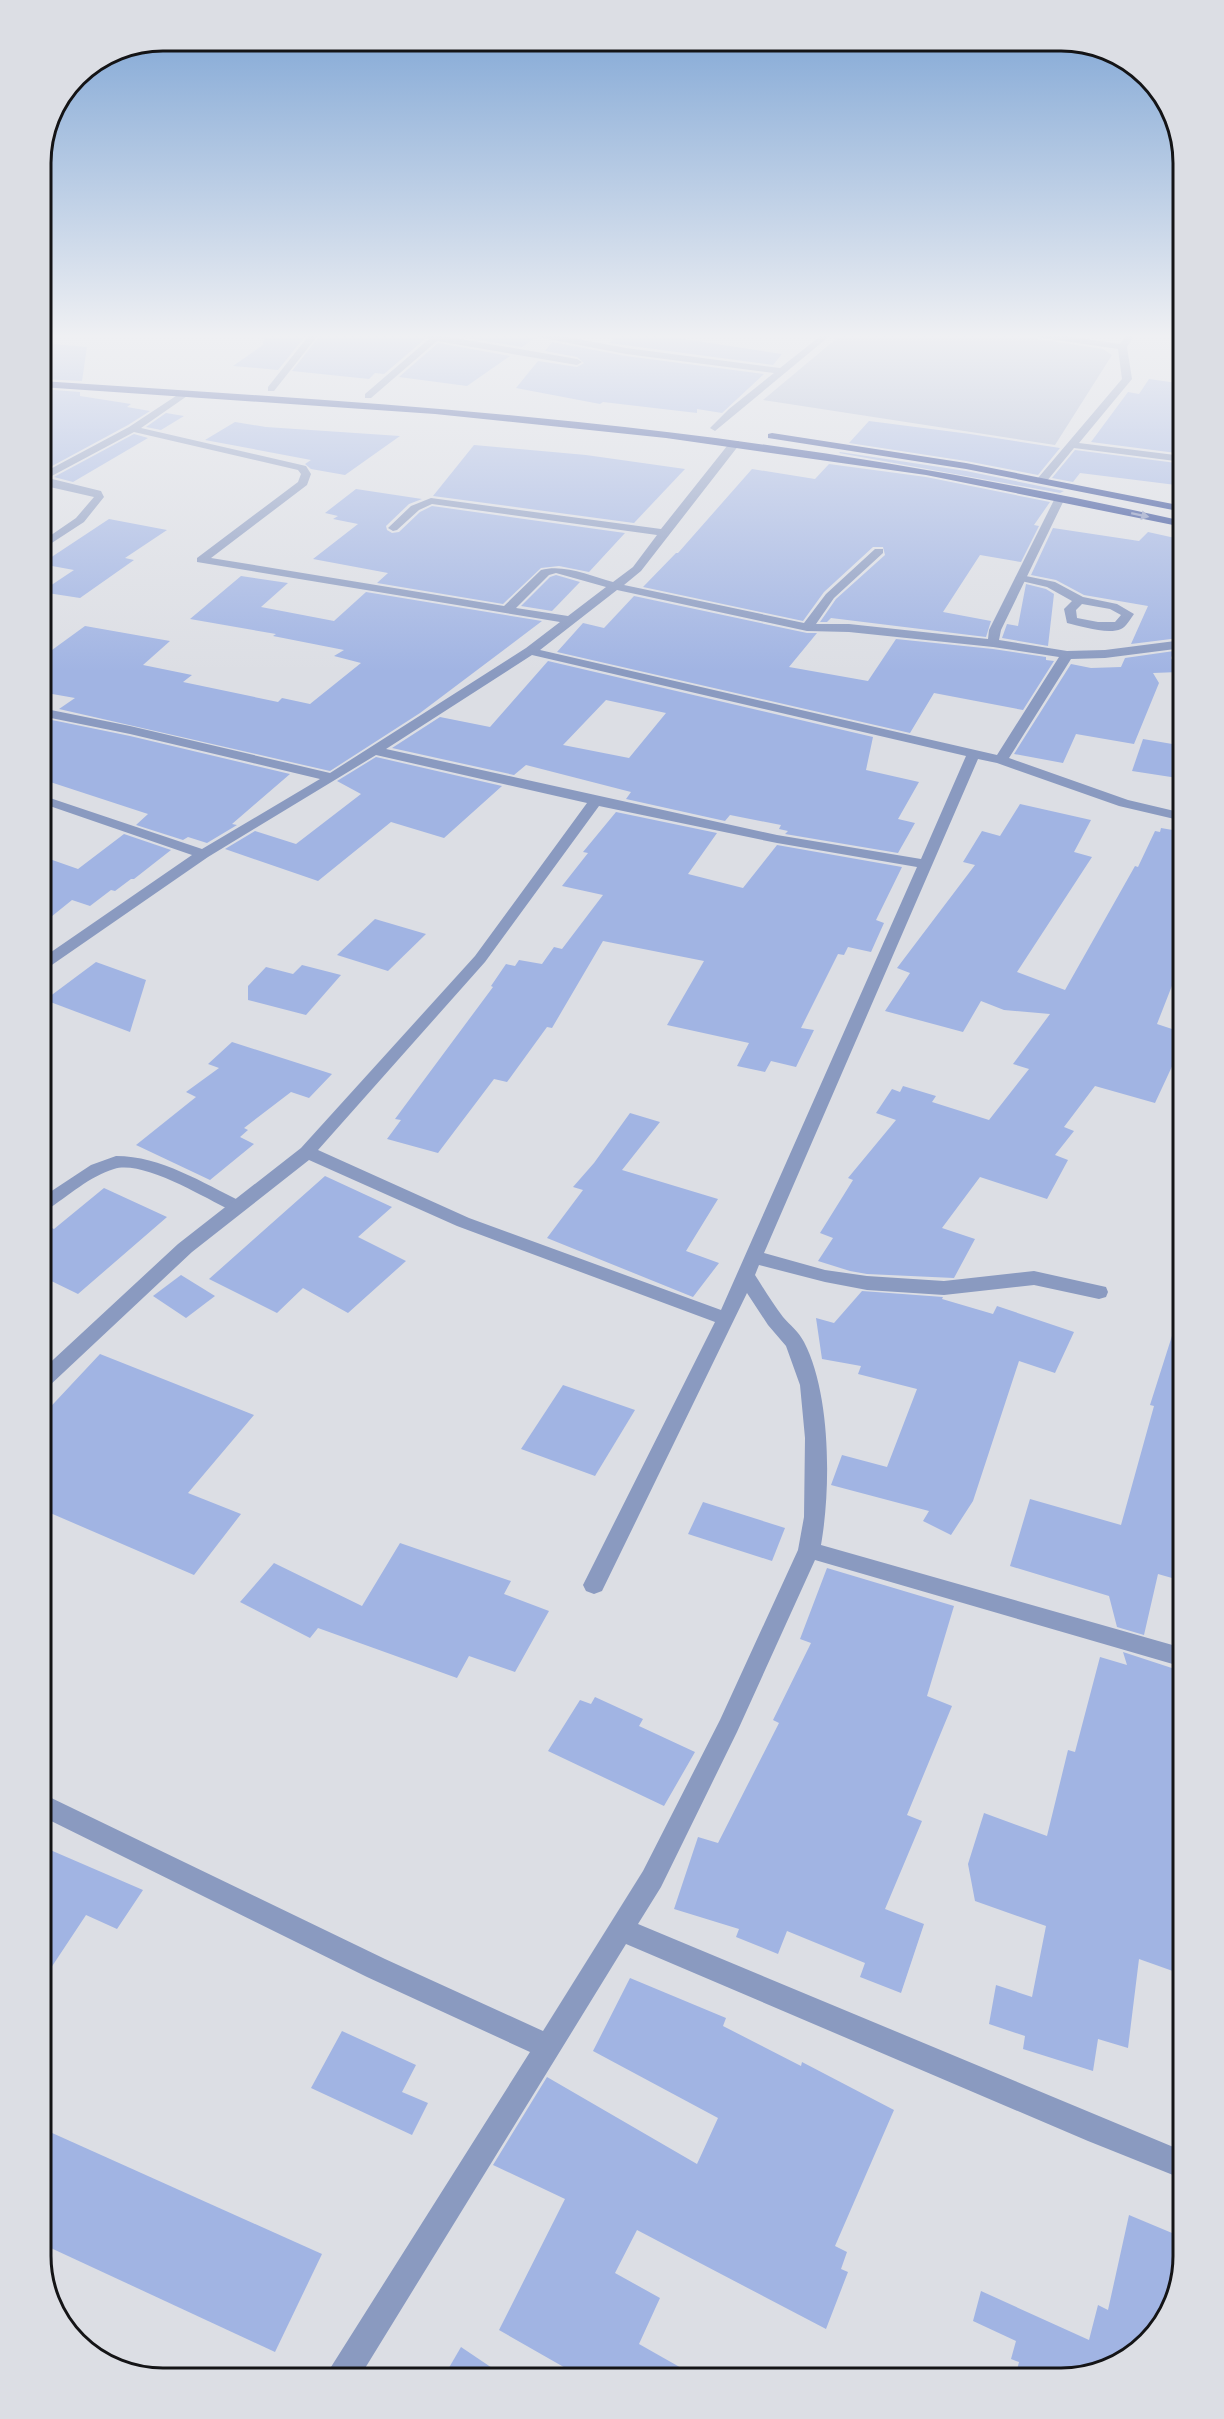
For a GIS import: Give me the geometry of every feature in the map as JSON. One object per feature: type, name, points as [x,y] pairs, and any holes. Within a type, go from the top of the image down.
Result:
[{"type":"highway","points":[[761,447],[918,470],[1173,522]]},
{"type":"highway","points":[[851,447],[1042,480],[1173,507]]},
{"type":"street","points":[[51,472],[88,451],[100,447]]},
{"type":"street","points":[[211,447],[302,468],[306,474],[303,483],[201,560],[569,620]]},
{"type":"street","points":[[51,959],[203,855],[332,778],[530,651],[637,569],[732,447]]},
{"type":"street","points":[[1042,480],[1070,447]]},
{"type":"street","points":[[1087,447],[1173,458]]},
{"type":"street","points":[[51,484],[97,494],[99,497],[80,520],[51,540]]},
{"type":"street","points":[[993,643],[995,630],[1060,498]]},
{"type":"street","points":[[393,528],[415,508],[431,501],[664,533]]},
{"type":"street","points":[[807,627],[830,596],[879,551]]},
{"type":"street","points":[[508,609],[545,572],[562,570],[633,591],[807,627],[849,628],[993,643],[1066,655],[1105,654],[1173,645]]},
{"type":"street","points":[[1021,578],[1050,584],[1080,600]]},
{"type":"street","points":[[530,651],[974,753],[1001,760],[1124,803],[1173,814]]},
{"type":"street","points":[[1001,760],[1066,655]]},
{"type":"street","points":[[51,714],[332,778]]},
{"type":"street","points":[[375,751],[777,839],[926,864]]},
{"type":"street","points":[[594,1585],[726,1319],[974,753]]},
{"type":"street","points":[[51,1373],[185,1248],[307,1152],[480,959],[596,801]]},
{"type":"street","points":[[51,803],[203,855]]},
{"type":"street","points":[[307,1152],[463,1222],[726,1319]]},
{"type":"street","points":[[51,1199],[90,1174],[117,1162],[147,1166],[236,1206]]},
{"type":"street","points":[[749,1266],[867,1283],[944,1288],[1034,1278],[1099,1292]]},
{"type":"street","points":[[348,2368],[652,1879],[729,1725],[809,1550],[815,1517],[815,1438],[810,1385],[803,1360],[794,1342],[775,1320],[749,1266]]},
{"type":"street","points":[[809,1550],[1173,1655]]},
{"type":"street","points":[[51,1809],[376,1968],[547,2046]]},
{"type":"street","points":[[621,1929],[1098,2131],[1173,2160]]},
{"type":"building","points":[[51,447],[87,447],[51,467]]},
{"type":"building","points":[[110,447],[133,447],[73,482],[54,477]]},
{"type":"building","points":[[241,447],[385,447],[345,475],[311,469],[305,464],[311,460]]},
{"type":"building","points":[[472,447],[586,455],[685,469],[634,523],[433,496]]},
{"type":"building","points":[[874,447],[1060,448],[1038,475]]},
{"type":"building","points":[[1129,447],[1173,447],[1173,453]]},
{"type":"building","points":[[1075,450],[1173,463],[1173,485],[1080,473],[1073,482],[1052,478]]},
{"type":"building","points":[[840,452],[966,471],[1064,491],[1060,493]]},
{"type":"building","points":[[829,464],[926,477],[1050,502],[1034,525],[1039,526],[1021,562],[980,555],[943,612],[991,621],[986,637],[831,618],[827,622],[820,622],[836,599],[885,555],[883,547],[873,547],[824,592],[803,621],[643,587],[678,553],[752,469],[815,479]]},
{"type":"building","points":[[356,489],[422,499],[409,504],[386,526],[387,530],[392,533],[399,532],[420,512],[432,506],[625,533],[589,572],[559,566],[541,568],[503,604],[377,583],[388,573],[313,559],[358,524],[333,519],[338,516],[325,513]]},
{"type":"building","points":[[109,519],[167,530],[125,558],[134,560],[80,598],[51,594],[51,585],[74,570],[51,566],[51,557]]},
{"type":"building","points":[[1053,528],[1139,541],[1148,532],[1173,538],[1173,639],[1131,644],[1148,606],[1084,595],[1056,580],[1031,575]]},
{"type":"building","points":[[556,575],[580,582],[552,611],[521,606],[550,577]]},
{"type":"building","points":[[241,576],[288,583],[261,607],[334,621],[366,592],[542,621],[420,713],[330,771],[59,709],[75,698],[51,694],[51,650],[85,626],[170,641],[143,665],[192,675],[183,682],[278,702],[282,698],[310,704],[361,663],[334,656],[344,650],[273,636],[276,634],[190,619]]},
{"type":"building","points":[[1026,584],[1046,589],[1054,594],[1048,646],[1002,638],[1007,624],[1018,626]]},
{"type":"building","points":[[634,596],[807,633],[817,633],[789,667],[868,681],[896,639],[993,649],[1046,657],[1046,660],[1054,661],[1023,710],[934,693],[910,733],[557,652],[583,623],[604,628]]},
{"type":"building","points":[[1173,651],[1171,658],[1173,672],[1153,673],[1159,683],[1134,744],[1076,734],[1063,763],[1014,754],[1071,664],[1091,668],[1121,667],[1125,658]]},
{"type":"building","points":[[548,661],[873,737],[866,770],[919,782],[898,819],[915,823],[898,853],[785,834],[788,831],[779,829],[781,825],[730,815],[725,821],[626,799],[631,792],[526,765],[514,775],[392,748],[440,717],[490,727]],"holes":[[[606,700],[666,713],[629,758],[563,745]]]},
{"type":"building","points":[[51,720],[290,774],[232,824],[237,825],[207,843],[188,837],[183,840],[136,825],[148,814],[51,782]]},
{"type":"building","points":[[1143,739],[1173,744],[1173,777],[1132,771]]},
{"type":"building","points":[[376,757],[502,786],[444,838],[391,822],[318,881],[225,849],[255,831],[296,844],[361,794],[337,781]]},
{"type":"building","points":[[1020,804],[1091,820],[1074,852],[1092,857],[1017,972],[1065,990],[1135,866],[1138,867],[1155,831],[1160,832],[1161,828],[1173,830],[1173,983],[1157,1024],[1173,1029],[1173,1064],[1155,1103],[1095,1086],[1064,1127],[1074,1131],[1055,1155],[1068,1160],[1047,1199],[980,1177],[942,1228],[975,1239],[954,1278],[867,1274],[818,1261],[833,1238],[820,1233],[853,1180],[848,1178],[896,1120],[876,1113],[892,1089],[900,1092],[903,1086],[936,1096],[932,1102],[989,1120],[1029,1069],[1013,1064],[1050,1014],[1004,1010],[981,1001],[963,1032],[885,1011],[910,973],[897,968],[975,865],[963,862],[982,831],[1000,836]]},
{"type":"building","points":[[616,812],[717,833],[688,874],[743,888],[777,845],[902,867],[876,920],[884,923],[871,952],[848,947],[844,955],[838,954],[801,1028],[814,1030],[796,1067],[771,1061],[765,1072],[737,1066],[749,1043],[667,1025],[704,961],[603,941],[552,1028],[547,1027],[507,1082],[494,1079],[438,1153],[387,1139],[401,1120],[395,1119],[493,987],[491,986],[506,964],[515,966],[519,960],[542,964],[554,947],[562,949],[603,895],[562,886],[588,853],[583,852]]},
{"type":"building","points":[[124,834],[171,850],[134,879],[115,891],[111,890],[90,906],[72,900],[51,917],[51,860],[78,869]]},
{"type":"building","points":[[375,919],[426,934],[388,971],[337,955]]},
{"type":"building","points":[[96,962],[146,980],[130,1032],[51,1002],[51,996]]},
{"type":"building","points":[[302,965],[341,975],[306,1015],[248,1000],[248,986],[266,967],[293,974]]},
{"type":"building","points":[[232,1042],[332,1074],[309,1098],[291,1092],[244,1128],[248,1130],[240,1137],[254,1144],[210,1180],[136,1145],[196,1097],[186,1092],[219,1068],[208,1064]]},
{"type":"building","points":[[630,1113],[660,1122],[622,1170],[718,1199],[686,1251],[719,1263],[693,1297],[547,1238],[583,1190],[573,1187],[594,1163]]},
{"type":"building","points":[[325,1176],[392,1207],[358,1237],[406,1261],[348,1313],[303,1288],[277,1313],[209,1279]]},
{"type":"building","points":[[104,1188],[167,1217],[78,1294],[51,1281],[51,1228],[54,1229]]},
{"type":"building","points":[[181,1275],[215,1296],[186,1318],[153,1296]]},
{"type":"building","points":[[862,1291],[943,1297],[942,1299],[993,1314],[997,1306],[1074,1332],[1055,1373],[1019,1361],[973,1501],[951,1535],[923,1521],[929,1511],[831,1485],[842,1455],[887,1467],[917,1389],[858,1374],[861,1366],[822,1359],[816,1318],[834,1323]]},
{"type":"building","points":[[1173,1333],[1173,1574],[1172,1578],[1158,1574],[1144,1635],[1117,1627],[1109,1596],[1010,1566],[1030,1499],[1121,1525],[1154,1406],[1150,1405]]},
{"type":"building","points":[[100,1354],[254,1415],[188,1493],[241,1514],[194,1575],[51,1513],[51,1406]]},
{"type":"building","points":[[563,1385],[635,1410],[595,1476],[521,1449]]},
{"type":"building","points":[[703,1502],[785,1528],[772,1561],[688,1534]]},
{"type":"building","points":[[400,1543],[511,1581],[504,1594],[549,1611],[515,1672],[469,1656],[457,1678],[318,1628],[310,1638],[240,1602],[274,1563],[362,1606]]},
{"type":"building","points":[[827,1568],[954,1606],[927,1696],[952,1706],[907,1815],[922,1821],[885,1909],[924,1924],[901,1993],[860,1977],[865,1963],[787,1931],[778,1954],[736,1937],[739,1929],[674,1909],[698,1837],[718,1843],[779,1723],[773,1720],[811,1643],[800,1639]]},
{"type":"building","points":[[1123,1652],[1173,1668],[1173,1971],[1139,1959],[1128,2048],[1098,2039],[1093,2071],[1023,2049],[1025,2036],[989,2024],[996,1985],[1032,1997],[1046,1926],[975,1901],[968,1864],[984,1813],[1047,1836],[1068,1750],[1075,1752],[1100,1657],[1127,1665]]},
{"type":"building","points":[[595,1697],[643,1719],[639,1726],[695,1752],[664,1806],[548,1751],[580,1700],[591,1704]]},
{"type":"building","points":[[51,1850],[143,1890],[117,1929],[86,1915],[51,1968]]},
{"type":"building","points":[[630,1978],[726,2018],[723,2026],[801,2066],[802,2062],[894,2110],[835,2246],[847,2252],[841,2269],[848,2272],[826,2329],[637,2230],[615,2273],[660,2298],[639,2344],[681,2368],[566,2368],[499,2330],[565,2199],[493,2165],[547,2077],[697,2164],[718,2118],[593,2051]]},
{"type":"building","points":[[342,2031],[416,2065],[402,2092],[428,2103],[412,2135],[311,2088]]},
{"type":"building","points":[[51,2132],[322,2254],[275,2352],[51,2248]]},
{"type":"building","points":[[1129,2215],[1173,2233],[1172,2270],[1169,2285],[1154,2318],[1129,2345],[1104,2359],[1075,2367],[1018,2368],[1019,2362],[1011,2359],[1016,2341],[973,2321],[981,2291],[1089,2340],[1098,2305],[1108,2310]]},
{"type":"building","points":[[461,2347],[492,2368],[449,2368]]}]
